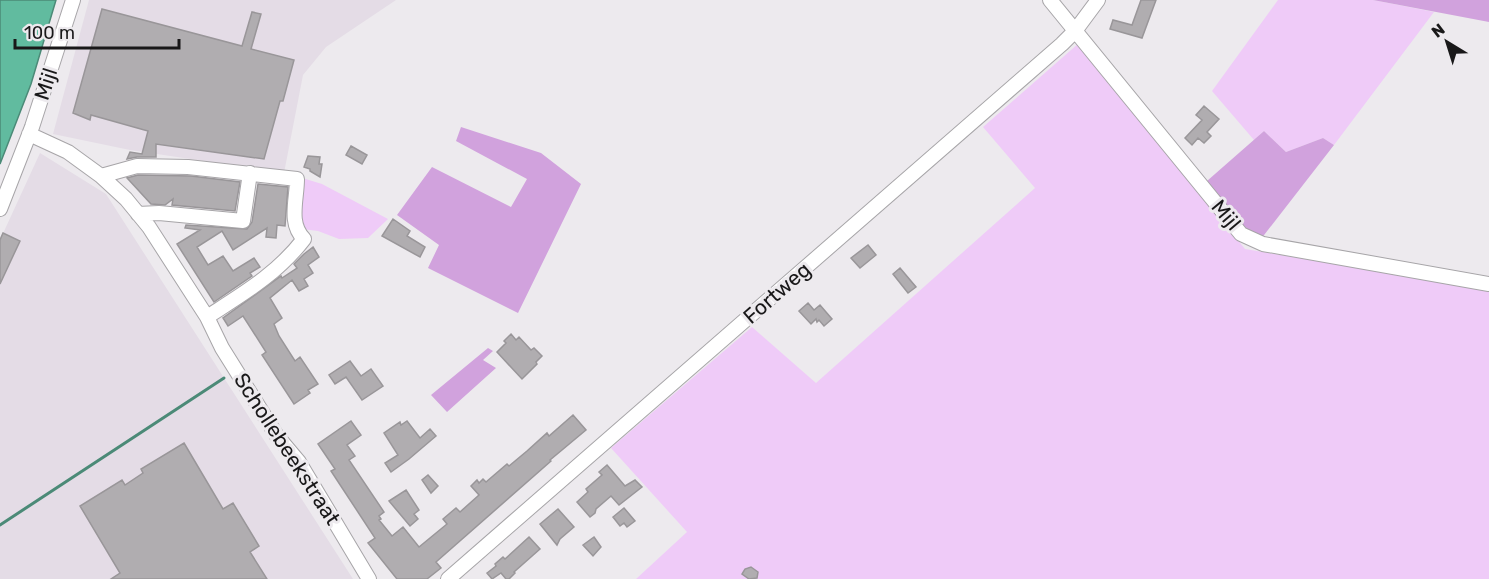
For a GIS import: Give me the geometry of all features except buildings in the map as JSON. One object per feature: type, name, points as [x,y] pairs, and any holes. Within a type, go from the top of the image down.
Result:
[{"type":"street","name":"Mijl","points":[[0,209],[29,134],[73,0]]},
{"type":"street","name":"Mijl","points":[[1050,0],[1241,234],[1253,241],[1489,284]]},
{"type":"street","name":"Fortweg","points":[[448,579],[1076,31],[1098,0]]},
{"type":"street","name":"Schollebeekstraat","points":[[29,134],[68,152],[101,176],[149,227],[207,317],[222,348],[277,436],[299,462],[369,579]]},
{"type":"street","points":[[101,176],[137,166],[188,167],[297,179],[294,211],[296,229],[304,238],[289,259],[261,282],[207,317]]},
{"type":"street","points":[[138,214],[159,213],[243,221],[249,173]]},
{"type":"shaded area","points":[[0,0],[56,0],[31,84],[0,164]]},
{"type":"shaded area","points":[[89,0],[396,0],[326,47],[303,75],[284,173],[130,150],[53,134]]},
{"type":"shaded area","points":[[1278,0],[1373,0],[1434,12],[1334,145],[1323,138],[1286,152],[1264,131],[1254,140],[1212,91]]},
{"type":"shaded area","points":[[1373,0],[1489,0],[1489,22]]},
{"type":"shaded area","points":[[1079,43],[1245,249],[1489,290],[1489,579],[636,579],[687,532],[611,448],[752,327],[816,383],[1035,188],[983,127]]},
{"type":"shaded area","points":[[461,127],[541,153],[581,184],[518,313],[428,268],[439,245],[397,215],[432,167],[511,207],[527,179],[456,141]]},
{"type":"shaded area","points":[[1264,131],[1286,152],[1323,138],[1334,145],[1261,239],[1248,232],[1207,181]]},
{"type":"shaded area","points":[[40,153],[106,194],[353,579],[0,579],[0,240]]},
{"type":"shaded area","points":[[299,177],[322,184],[388,219],[368,238],[339,239],[318,231],[302,229]]},
{"type":"shaded area","points":[[488,348],[493,351],[483,360],[496,368],[447,412],[431,395]]},
{"type":"waterway","points":[[0,525],[224,378]]}]
